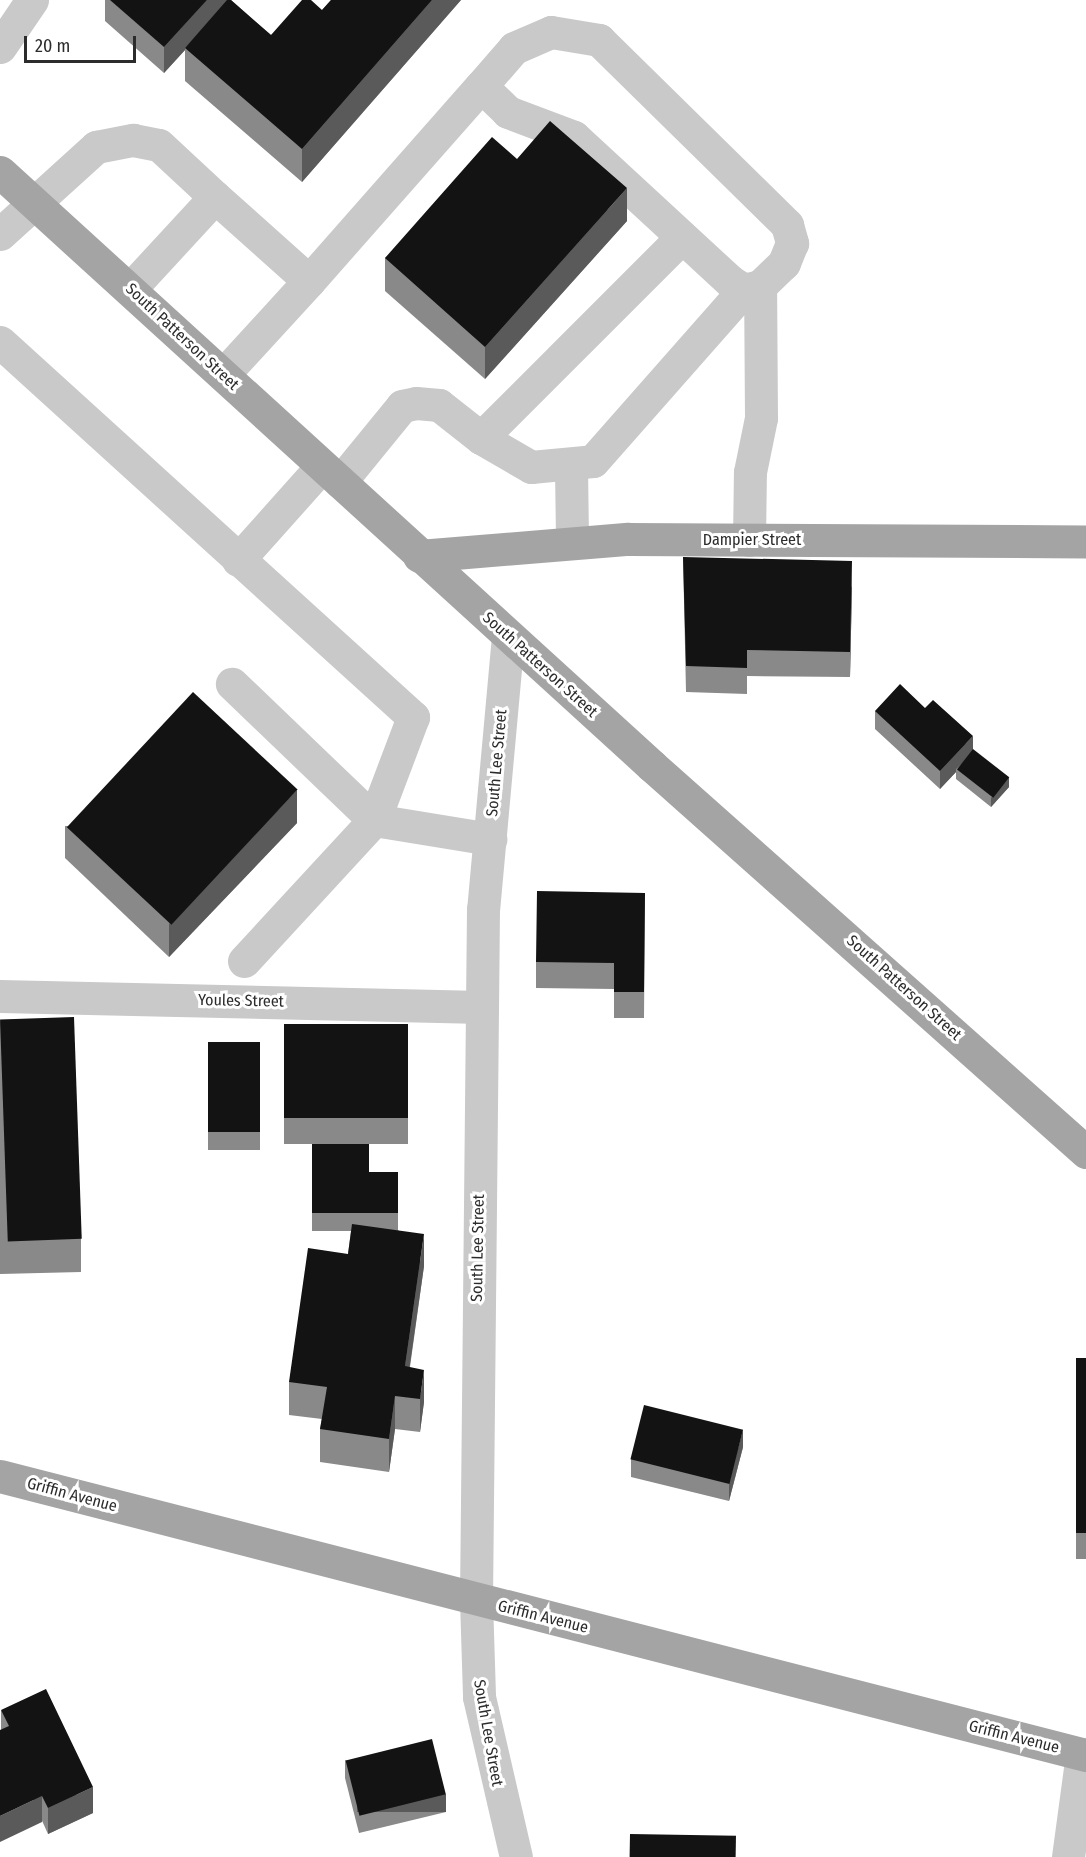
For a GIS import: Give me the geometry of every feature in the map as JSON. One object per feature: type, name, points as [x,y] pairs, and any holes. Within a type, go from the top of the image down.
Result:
[{"type":"main road","name":"South Patterson Street","points":[[0,172],[508,636],[1086,1152]]},
{"type":"main road","name":"Dampier Street","points":[[420,556],[572,543],[748,540],[1086,541]]},
{"type":"main road","name":"Griffin Avenue","points":[[0,1476],[1084,1755]]},
{"type":"street","points":[[0,46],[32,0]]},
{"type":"street","points":[[223,375],[514,48],[551,32],[598,40],[787,225],[792,243],[784,263],[752,288],[593,461],[571,468],[531,468],[481,438],[439,405],[402,406],[238,560]]},
{"type":"street","points":[[481,86],[508,112],[574,137],[682,237],[752,288],[761,418],[750,472],[748,540]]},
{"type":"street","points":[[0,234],[37,206],[96,147],[133,140],[159,145],[309,281]]},
{"type":"street","points":[[130,289],[215,197]]},
{"type":"street","points":[[481,438],[682,237]]},
{"type":"street","points":[[0,342],[413,717],[375,820],[244,961]]},
{"type":"street","points":[[571,468],[572,543]]},
{"type":"street","name":"South Lee Street","points":[[508,636],[490,839],[482,1006],[476,1600],[479,1697],[516,1857]]},
{"type":"street","points":[[232,684],[375,820],[490,839]]},
{"type":"street","name":"Youles Street","points":[[0,996],[482,1006]]},
{"type":"street","points":[[1068,1857],[1084,1755]]},
{"type":"building","points":[[110,0],[207,0],[164,47]]},
{"type":"building","points":[[227,0],[231,0],[271,35],[302,0],[311,0],[322,10],[331,0],[432,0],[302,149],[185,48]]},
{"type":"building","points":[[550,121],[627,188],[485,347],[385,258],[492,137],[517,159]]},
{"type":"building","points":[[683,557],[852,561],[850,652],[747,650],[747,668],[686,666]]},
{"type":"building","points":[[900,684],[925,708],[933,700],[973,736],[940,771],[875,711]]},
{"type":"building","points":[[193,692],[298,790],[171,925],[67,827]]},
{"type":"building","points":[[973,749],[1009,777],[993,798],[957,769]]},
{"type":"building","points":[[537,891],[645,893],[644,992],[614,992],[614,963],[536,962]]},
{"type":"building","points":[[74,1017],[82,1239],[8,1241],[0,1020]]},
{"type":"building","points":[[284,1024],[408,1024],[408,1118],[284,1118]]},
{"type":"building","points":[[208,1042],[260,1042],[260,1132],[208,1132]]},
{"type":"building","points":[[312,1144],[369,1144],[369,1172],[398,1172],[398,1213],[312,1213]]},
{"type":"building","points":[[352,1224],[424,1234],[405,1366],[424,1370],[420,1399],[395,1396],[389,1439],[320,1429],[327,1387],[289,1382],[308,1248],[348,1254]]},
{"type":"building","points":[[1076,1358],[1086,1358],[1086,1533],[1076,1533]]},
{"type":"building","points":[[644,1405],[743,1430],[729,1484],[630,1459]]},
{"type":"building","points":[[46,1689],[93,1787],[48,1808],[42,1796],[0,1816],[0,1730],[9,1726],[1,1710]]},
{"type":"building","points":[[432,1739],[446,1794],[359,1816],[346,1761]]},
{"type":"building","points":[[630,1834],[736,1836],[736,1857],[630,1857]]}]
